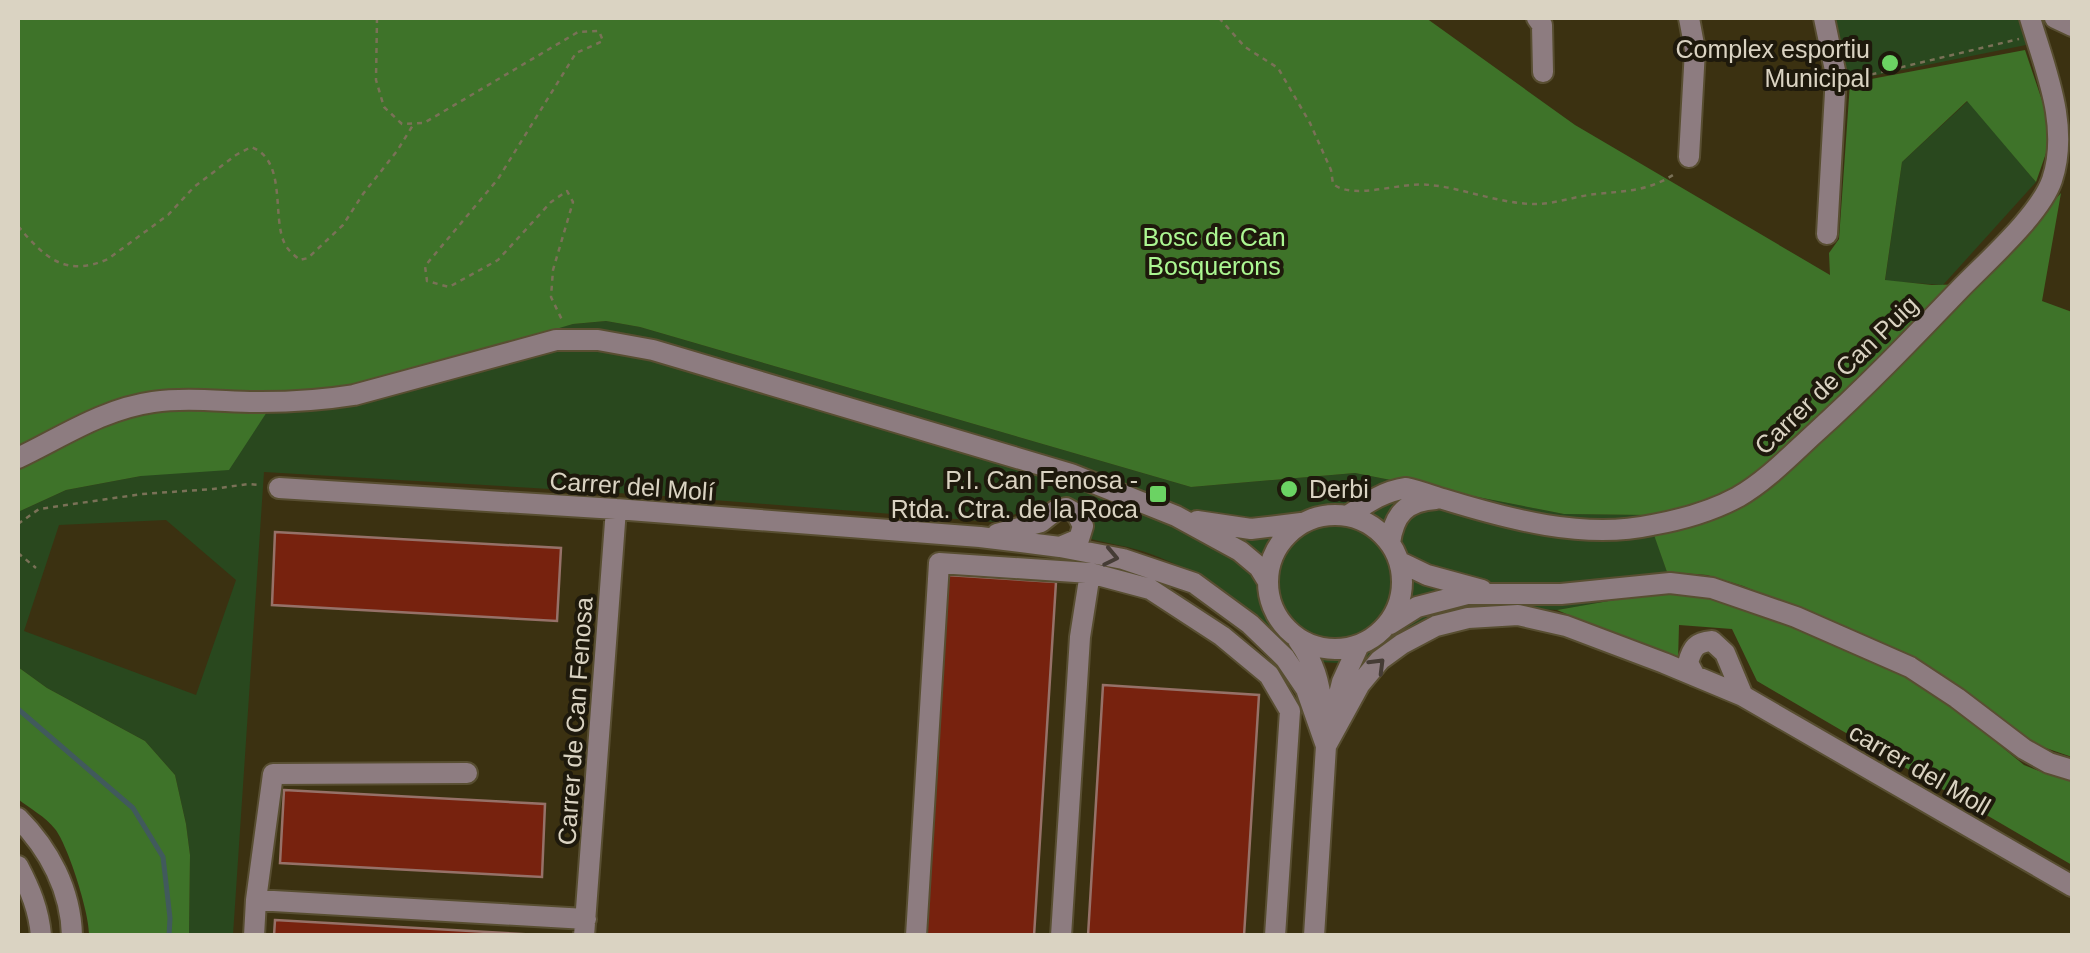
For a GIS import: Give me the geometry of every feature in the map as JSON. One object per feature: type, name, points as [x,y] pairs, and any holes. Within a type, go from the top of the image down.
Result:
[{"type":"street","points":[[1537,18],[1542,25],[1543,72]]},
{"type":"street","points":[[1688,156],[1695,50],[1689,18]]},
{"type":"street","points":[[1824,18],[1836,75],[1827,234]]},
{"type":"street","points":[[2055,18],[2072,26]]},
{"type":"street","name":"Carrer de Can Puig","points":[[1349,516],[1379,496],[1406,488],[1540,523],[1603,530],[1649,526],[1690,515],[1738,497],[1762,481],[1878,374],[2042,200],[2057,160],[2058,132],[2054,97],[2033,26]]},
{"type":"street","points":[[18,458],[92,420],[154,402],[297,402],[354,395],[533,345],[571,339],[625,344],[1071,474],[1176,516],[1240,551],[1268,580]]},
{"type":"street","name":"Carrer del Molí","points":[[279,488],[980,537],[1123,558],[1194,583],[1250,624],[1285,658],[1306,688],[1326,746]]},
{"type":"street","points":[[1390,543],[1395,521],[1402,512],[1420,500],[1442,499]]},
{"type":"street","name":"Carrer del Molí","points":[[980,537],[1014,531],[1066,508],[1077,514],[1083,526],[1078,539],[1060,547]]},
{"type":"street","name":"Carrer de Can Fenosa","points":[[585,927],[616,509]]},
{"type":"street","points":[[1176,516],[1250,530],[1327,515],[1349,516],[1375,529],[1390,543],[1400,562],[1403,586],[1390,624]]},
{"type":"street","points":[[1300,523],[1282,541],[1268,580],[1278,616],[1310,657],[1319,679],[1326,746],[1314,936]]},
{"type":"street","points":[[1400,562],[1427,575],[1499,594]]},
{"type":"street","points":[[916,936],[939,563],[1090,573],[1150,589],[1222,636],[1269,674],[1290,711],[1275,936]]},
{"type":"street","points":[[1061,936],[1080,637],[1090,573]]},
{"type":"street","points":[[1297,638],[1326,649],[1358,647],[1417,607],[1467,594],[1561,594],[1670,582],[1694,584],[1835,633],[1910,668],[1957,698],[2024,750],[2072,770]]},
{"type":"street","points":[[1326,746],[1360,684],[1380,660],[1436,626],[1468,618],[1518,615],[1566,626],[1743,696]]},
{"type":"street","points":[[1695,676],[1688,663],[1692,649],[1700,642],[1712,641],[1725,653],[1743,696]]},
{"type":"street","points":[[1326,746],[1342,682],[1358,647]]},
{"type":"street","name":"carrer del Moll","points":[[1743,696],[2072,886]]},
{"type":"street","points":[[254,936],[272,774],[467,773]]},
{"type":"street","points":[[18,818],[52,862],[67,900],[72,936]]},
{"type":"street","points":[[18,866],[32,894],[41,936]]},
{"type":"street","points":[[256,900],[585,927]]},
{"type":"path","points":[[376,18],[376,80],[384,106],[402,124],[424,123],[578,32],[599,31],[604,41],[576,53],[498,179],[425,266],[427,281],[448,287],[498,260],[566,191],[573,202],[553,270],[551,297],[571,339]]},
{"type":"path","points":[[1219,18],[1245,47],[1278,68],[1310,123],[1331,170],[1332,184],[1340,190],[1355,193],[1428,184],[1474,196],[1536,204],[1630,193],[1660,184],[1683,168],[1688,156]]},
{"type":"path","points":[[1836,84],[2033,26]]},
{"type":"path","points":[[18,226],[38,251],[58,264],[74,267],[100,263],[168,216],[187,193],[251,147],[264,155],[277,189],[283,240],[300,260],[308,258],[343,225],[398,151],[413,123]]},
{"type":"path","points":[[18,524],[39,509],[142,494],[248,484],[279,488]]},
{"type":"path","points":[[18,553],[36,568]]},
{"type":"green space","name":"Bosc de Can Bosquerons","points":[[18,18],[1426,18],[1575,125],[1830,275],[1829,253],[1839,239],[1850,83],[2025,50],[2053,133],[2036,182],[1967,101],[1902,162],[1885,280],[1979,284],[2061,193],[2042,301],[2072,312],[2072,757],[2037,745],[1971,695],[1894,648],[1743,586],[1707,575],[1667,572],[1647,515],[1564,514],[1355,473],[1191,487],[640,327],[606,321],[573,324],[381,380],[321,392],[278,395],[229,470],[141,476],[66,490],[18,512]]},
{"type":"green space","name":"Complex esportiu Municipal","points":[[1834,18],[2018,18],[2026,45],[1847,81]]},
{"type":"green space","points":[[1968,101],[2036,182],[1943,285],[1885,281],[1902,162]]},
{"type":"green space","points":[[606,321],[640,327],[1191,487],[1355,473],[1564,514],[1648,515],[1667,572],[1666,591],[1557,610],[1487,607],[1439,611],[1390,639],[1359,664],[1299,661],[1248,611],[1210,583],[1145,552],[1091,539],[1091,511],[1060,497],[994,522],[651,495],[264,472],[233,935],[189,936],[190,855],[175,775],[145,741],[47,688],[18,667],[18,512],[66,490],[141,476],[278,395],[381,380],[573,324]],"holes":[[[166,520],[236,580],[196,695],[24,631],[59,525]]]},
{"type":"green space","points":[[1666,591],[1714,598],[1877,661],[1922,684],[2024,765],[2072,779],[2072,865],[1757,681],[1732,629],[1679,625],[1678,661],[1557,610]]},
{"type":"green space","points":[[18,667],[47,688],[145,741],[175,775],[190,855],[189,935],[89,935],[82,897],[60,837],[47,821],[18,799]]},
{"type":"building","points":[[275,532],[561,548],[557,621],[272,605]]},
{"type":"building","points":[[947,575],[1056,582],[1034,936],[924,936]]},
{"type":"building","points":[[1103,685],[1259,695],[1244,936],[1088,936]]},
{"type":"building","points":[[284,790],[545,804],[542,877],[280,863]]},
{"type":"building","points":[[275,920],[539,935],[274,936]]},
{"type":"waterway","points":[[18,709],[133,808],[163,857],[169,936]]},
{"type":"place","name":"Complex esportiu Municipal","points":[[1890,63]]},
{"type":"place","name":"Derbi","points":[[1289,489]]},
{"type":"place","name":"P.I. Can Fenosa - Rtda. Ctra. de la Roca","points":[[1158,494]]}]
